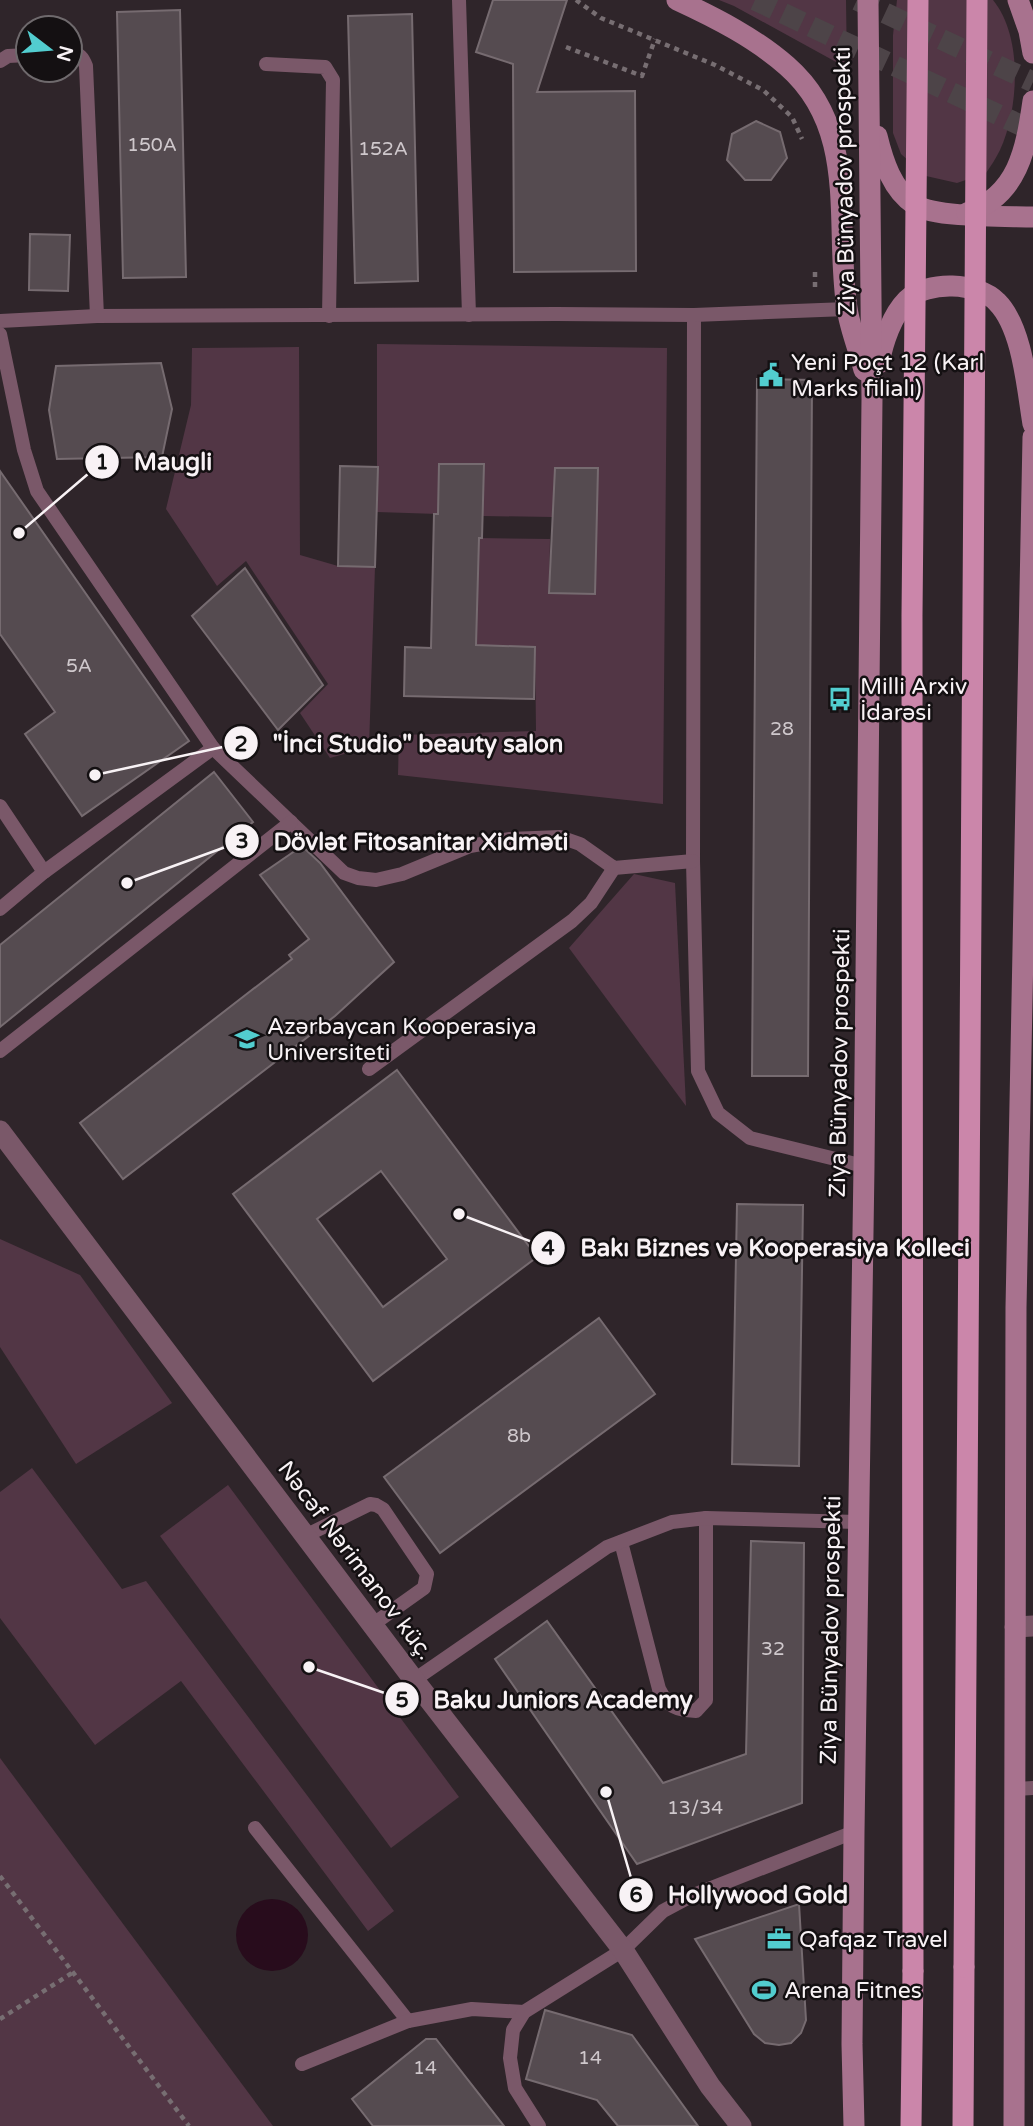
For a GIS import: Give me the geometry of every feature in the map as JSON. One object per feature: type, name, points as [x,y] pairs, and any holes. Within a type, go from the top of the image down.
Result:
[{"type":"main road","points":[[677,0],[718,20],[766,49],[789,68],[816,102],[829,126],[839,164],[847,309],[872,399]]},
{"type":"main road","points":[[911,2126],[912,616],[918,0]]},
{"type":"main road","points":[[963,2126],[977,0]]},
{"type":"main road","points":[[1018,0],[1029,31],[1033,53]]},
{"type":"main road","name":"Ziya Bünyadov prospekti","points":[[854,2126],[853,1832],[864,1166],[872,399],[869,6]]},
{"type":"main road","points":[[869,85],[877,138],[884,163],[893,182],[907,199],[918,207],[941,212],[1033,217]]},
{"type":"main road","points":[[965,214],[985,207],[1001,194],[1014,176],[1021,159],[1033,102]]},
{"type":"main road","points":[[872,399],[882,348],[894,319],[908,298],[929,289],[952,285],[981,290],[998,303],[1014,330],[1025,373],[1033,424]]},
{"type":"main road","points":[[1014,2126],[1024,1788],[1025,1308],[1033,437]]},
{"type":"street","name":"Nəcəf Nərimanov küç.","points":[[0,1131],[372,1625],[623,1950],[710,2085],[741,2126]]},
{"type":"lane","points":[[459,0],[469,315]]},
{"type":"lane","points":[[84,62],[97,316]]},
{"type":"lane","points":[[266,64],[325,67],[333,80],[329,316]]},
{"type":"lane","points":[[0,321],[97,316],[694,315],[847,309]]},
{"type":"lane","points":[[694,315],[693,861],[698,1070],[718,1113],[750,1138],[864,1166]]},
{"type":"lane","points":[[0,334],[24,450],[37,491],[213,748],[344,873],[376,880],[402,873],[470,846],[510,839],[560,838],[580,844],[614,868],[693,861]]},
{"type":"lane","points":[[2,904],[213,748]]},
{"type":"lane","points":[[0,806],[44,872]]},
{"type":"lane","points":[[0,1051],[291,822]]},
{"type":"lane","points":[[369,1069],[572,921],[591,904],[614,868]]},
{"type":"lane","points":[[305,1536],[370,1504],[383,1510],[427,1574],[427,1580],[424,1588],[372,1625]]},
{"type":"lane","points":[[621,1542],[659,1689],[665,1702],[677,1710],[696,1711],[706,1700],[706,1518]]},
{"type":"lane","points":[[414,1680],[607,1547],[672,1522],[706,1518],[858,1522]]},
{"type":"lane","points":[[255,1828],[408,2021]]},
{"type":"lane","points":[[539,2126],[515,2088],[510,2058],[513,2030],[524,2012],[623,1950],[663,1911],[691,1896],[853,1832]]},
{"type":"lane","points":[[302,2064],[408,2021],[472,2009],[524,2012]]},
{"type":"path","points":[[576,0],[601,18],[655,38],[763,90],[792,117],[807,151]]},
{"type":"path","points":[[566,47],[642,76],[655,38]]},
{"type":"path","points":[[815,259],[815,312]]},
{"type":"path","points":[[0,1876],[189,2126]]},
{"type":"path","points":[[0,2020],[72,1973]]},
{"type":"shaded area","points":[[719,0],[846,0],[847,68],[734,6]]},
{"type":"shaded area","points":[[897,0],[993,0],[1003,15],[1013,53],[1014,94],[1000,150],[986,173],[957,183],[926,176],[901,154],[893,133],[893,35]]},
{"type":"shaded area","points":[[377,344],[667,348],[663,804],[398,775],[399,735],[536,731],[535,647],[476,645],[479,538],[550,539],[549,593],[598,469],[555,468],[553,517],[483,516],[483,464],[440,464],[438,514],[377,512]]},
{"type":"shaded area","points":[[299,347],[300,555],[338,566],[375,567],[369,747],[330,758],[300,713],[328,684],[246,561],[217,586],[166,509],[191,405],[192,348]]},
{"type":"shaded area","points":[[634,874],[675,883],[686,1106],[569,948]]},
{"type":"shaded area","points":[[0,1239],[80,1275],[172,1403],[76,1464],[0,1347]]},
{"type":"shaded area","points":[[32,1468],[122,1589],[146,1581],[394,1911],[368,1931],[181,1681],[95,1745],[0,1618],[0,1492]]},
{"type":"shaded area","points":[[228,1485],[459,1797],[391,1848],[160,1536]]},
{"type":"shaded area","points":[[0,1758],[273,2126],[0,2126]]},
{"type":"shaded area","points":[[272,1899],[292,1905],[302,1915],[308,1935],[302,1955],[292,1965],[272,1971],[252,1965],[242,1955],[236,1935],[242,1915],[252,1905]]},
{"type":"building","points":[[493,0],[567,0],[537,92],[635,91],[636,271],[514,272],[513,64],[476,52]]},
{"type":"building","points":[[180,10],[186,277],[123,278],[117,12]]},
{"type":"building","points":[[412,14],[418,281],[355,283],[348,16]]},
{"type":"building","points":[[756,121],[780,132],[787,158],[771,180],[745,180],[727,160],[732,134]]},
{"type":"building","points":[[30,234],[70,235],[68,291],[29,290]]},
{"type":"building","points":[[161,363],[172,409],[162,457],[57,459],[49,410],[56,366]]},
{"type":"building","points":[[757,379],[812,380],[808,1076],[752,1076]]},
{"type":"building","points":[[439,464],[484,464],[476,645],[535,647],[534,699],[404,696],[405,647],[431,648],[434,514],[438,514]]},
{"type":"building","points":[[340,466],[378,467],[375,567],[338,566]]},
{"type":"building","points":[[555,468],[598,468],[595,594],[549,593]]},
{"type":"building","points":[[0,471],[189,741],[82,816],[25,734],[55,712],[0,634]]},
{"type":"building","points":[[245,568],[323,685],[278,730],[192,616]]},
{"type":"building","points":[[214,772],[253,822],[0,1027],[0,945]]},
{"type":"building","points":[[302,846],[320,863],[394,962],[335,1016],[123,1179],[80,1123],[292,959],[289,955],[309,939],[260,875]]},
{"type":"building","points":[[397,1070],[537,1257],[373,1381],[233,1194]],"holes":[[[381,1171],[447,1259],[383,1307],[317,1219]]]},
{"type":"building","points":[[737,1204],[803,1205],[799,1466],[732,1464]]},
{"type":"building","points":[[599,1318],[655,1394],[440,1553],[384,1477]]},
{"type":"building","points":[[751,1541],[804,1543],[802,1803],[637,1864],[495,1659],[547,1621],[663,1783],[746,1754]]},
{"type":"building","points":[[799,1904],[806,2020],[801,2033],[791,2043],[765,2043],[754,2034],[695,1939]]},
{"type":"building","points":[[545,2010],[632,2035],[698,2126],[618,2126],[597,2100],[526,2079]]},
{"type":"building","points":[[426,2039],[436,2039],[504,2126],[373,2126],[352,2099]]},
{"type":"tunnel","points":[[755,0],[1033,131]]},
{"type":"tunnel","points":[[857,0],[1033,82]]},
{"type":"place","name":"Yeni Poçt 12 (Karl Marks filialı)","points":[[771,375]]},
{"type":"place","name":"Maugli","points":[[19,533]]},
{"type":"place","name":"Milli Arxiv İdarəsi","points":[[840,699]]},
{"type":"place","name":"\"İnci Studio\" beauty salon","points":[[95,775]]},
{"type":"place","name":"Dövlət Fitosanitar Xidməti","points":[[127,883]]},
{"type":"place","name":"Azərbaycan Kooperasiya Universiteti","points":[[247,1039]]},
{"type":"place","name":"Bakı Biznes və Kooperasiya Kolleci","points":[[459,1214]]},
{"type":"place","name":"Baku Juniors Academy","points":[[309,1667]]},
{"type":"place","name":"Hollywood Gold","points":[[606,1792]]},
{"type":"place","name":"Qafqaz Travel","points":[[779,1939]]},
{"type":"place","name":"Arena Fitnes","points":[[764,1990]]}]
